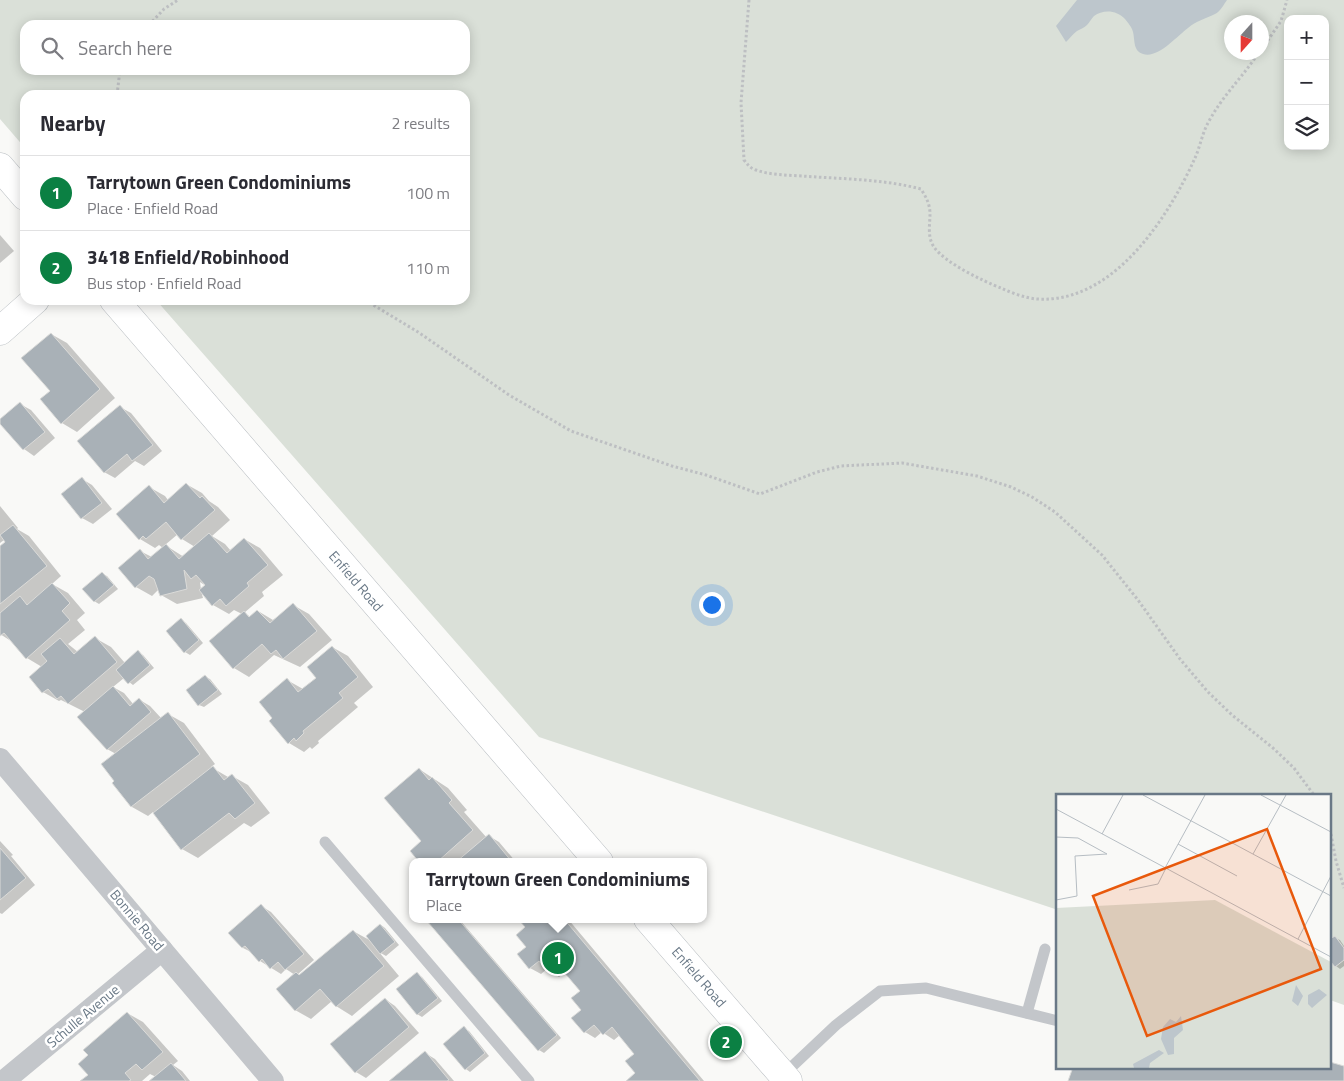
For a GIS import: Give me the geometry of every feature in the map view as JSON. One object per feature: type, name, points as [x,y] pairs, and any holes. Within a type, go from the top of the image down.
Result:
[{"type":"street","points":[[0,167],[20,190]]},
{"type":"street","points":[[0,331],[29,305]]},
{"type":"street","name":"Enfield Road","points":[[118,305],[596,858]]},
{"type":"street","name":"Bonnie Road","points":[[0,759],[273,1081]]},
{"type":"street","name":"Enfield Road","points":[[651,923],[785,1078]]},
{"type":"street","name":"Schulle Avenue","points":[[4,1081],[162,950]]},
{"type":"lane","points":[[325,842],[529,1081]]},
{"type":"lane","points":[[1027,1013],[1045,949]]},
{"type":"lane","points":[[785,1078],[836,1025],[880,991],[926,988],[1056,1020]]},
{"type":"path","points":[[154,20],[164,9],[178,0]]},
{"type":"path","points":[[749,0],[741,103],[744,160],[749,167],[776,174],[870,181],[921,189],[928,200],[930,212],[929,231],[932,246],[945,258],[997,287],[1036,299],[1055,298],[1086,290],[1123,263],[1144,242],[1178,192],[1195,157],[1207,124],[1253,60]]},
{"type":"path","points":[[1269,39],[1281,21],[1288,0]]},
{"type":"path","points":[[118,90],[119,75]]},
{"type":"path","points":[[374,305],[418,332],[509,395],[570,431],[760,494],[817,472],[841,466],[902,463],[977,476],[1011,487],[1032,497],[1055,512],[1102,555],[1138,600],[1180,659],[1208,692],[1294,768],[1313,794]]},
{"type":"path","points":[[1332,840],[1344,888]]},
{"type":"shaded area","points":[[0,0],[1344,0],[1344,1005],[1332,1001],[1332,794],[1056,794],[1056,909],[539,737],[160,305],[470,305],[470,90],[20,90],[20,142],[0,119]]},
{"type":"shaded area","points":[[1077,0],[1227,0],[1217,13],[1194,24],[1167,46],[1149,55],[1140,53],[1135,45],[1130,25],[1122,16],[1114,12],[1102,12],[1094,16],[1087,25],[1066,42],[1056,26]]},
{"type":"building","points":[[51,333],[100,389],[61,424],[40,399],[50,391],[21,358]]},
{"type":"building","points":[[20,402],[45,432],[23,450],[0,424],[0,419]]},
{"type":"building","points":[[120,405],[153,445],[132,461],[127,454],[104,473],[77,441]]},
{"type":"building","points":[[82,477],[102,503],[81,519],[61,494]]},
{"type":"building","points":[[186,483],[215,510],[181,540],[166,522],[146,539],[143,536],[139,540],[116,514],[149,485],[164,503]]},
{"type":"building","points":[[13,525],[47,566],[0,604],[0,546],[5,542],[0,535]]},
{"type":"building","points":[[209,533],[227,553],[244,538],[268,565],[247,583],[249,586],[226,606],[220,599],[212,606],[199,590],[205,585],[196,575],[191,579],[184,570],[187,589],[160,596],[154,579],[149,576],[135,588],[118,568],[140,549],[148,559],[166,544],[179,559]]},
{"type":"building","points":[[102,572],[114,585],[94,602],[82,589]]},
{"type":"building","points":[[52,583],[70,603],[62,611],[70,620],[26,659],[4,633],[0,636],[0,613],[20,596],[27,605]]},
{"type":"building","points":[[293,603],[317,631],[283,659],[276,650],[271,654],[262,644],[233,669],[209,641],[244,611],[249,617],[257,610],[270,623]]},
{"type":"building","points":[[181,618],[199,640],[184,653],[166,631]]},
{"type":"building","points":[[95,636],[117,662],[68,704],[61,696],[57,699],[48,689],[42,693],[29,677],[47,661],[41,654],[60,638],[74,654]]},
{"type":"building","points":[[332,646],[358,677],[339,693],[343,698],[303,731],[304,733],[296,741],[294,738],[288,744],[269,721],[272,718],[259,702],[287,678],[298,692],[316,678],[307,667]]},
{"type":"building","points":[[138,650],[150,665],[128,684],[116,670]]},
{"type":"building","points":[[205,675],[218,690],[198,706],[186,690]]},
{"type":"building","points":[[113,686],[130,706],[139,698],[151,712],[107,750],[77,717]]},
{"type":"building","points":[[168,712],[200,754],[131,807],[112,783],[114,781],[101,764]]},
{"type":"building","points":[[213,766],[224,780],[232,774],[255,803],[235,819],[229,813],[181,850],[153,813]]},
{"type":"building","points":[[419,768],[429,780],[432,777],[452,800],[449,803],[473,830],[442,858],[416,858],[410,851],[421,841],[384,798]]},
{"type":"building","points":[[489,834],[509,858],[461,858]]},
{"type":"building","points":[[0,848],[26,878],[0,900]]},
{"type":"building","points":[[261,904],[304,954],[285,970],[278,962],[270,969],[262,959],[259,962],[245,946],[242,948],[228,933]]},
{"type":"building","points":[[429,923],[461,923],[557,1035],[538,1051]]},
{"type":"building","points":[[522,923],[567,923],[700,1081],[626,1081],[635,1073],[625,1061],[634,1054],[612,1027],[603,1035],[594,1025],[584,1033],[571,1018],[581,1010],[571,998],[580,991],[557,964],[548,972],[539,961],[529,969],[517,954],[526,947],[516,935],[525,927]]},
{"type":"building","points":[[380,924],[395,942],[380,954],[366,936]]},
{"type":"building","points":[[353,930],[384,966],[336,1007],[320,989],[295,1011],[276,989],[296,972],[299,975]]},
{"type":"building","points":[[1335,936],[1344,948],[1344,960],[1335,967],[1332,963],[1332,938]]},
{"type":"building","points":[[417,972],[438,998],[417,1015],[396,989]]},
{"type":"building","points":[[385,998],[409,1027],[355,1073],[330,1044]]},
{"type":"building","points":[[127,1012],[163,1052],[142,1070],[136,1064],[125,1073],[131,1080],[129,1081],[80,1081],[88,1075],[78,1064],[88,1055],[83,1050]]},
{"type":"building","points":[[464,1026],[485,1053],[465,1070],[443,1044]]},
{"type":"building","points":[[425,1051],[449,1080],[389,1081]]},
{"type":"building","points":[[171,1063],[186,1081],[149,1081]]},
{"type":"building","points":[[1332,1063],[1344,1066],[1344,1081],[1068,1081],[1073,1068],[1332,1068]]},
{"type":"place","name":"Tarrytown Green Condominiums","points":[[558,958]]},
{"type":"place","name":"3418 Enfield/Robinhood","points":[[726,1042]]}]
